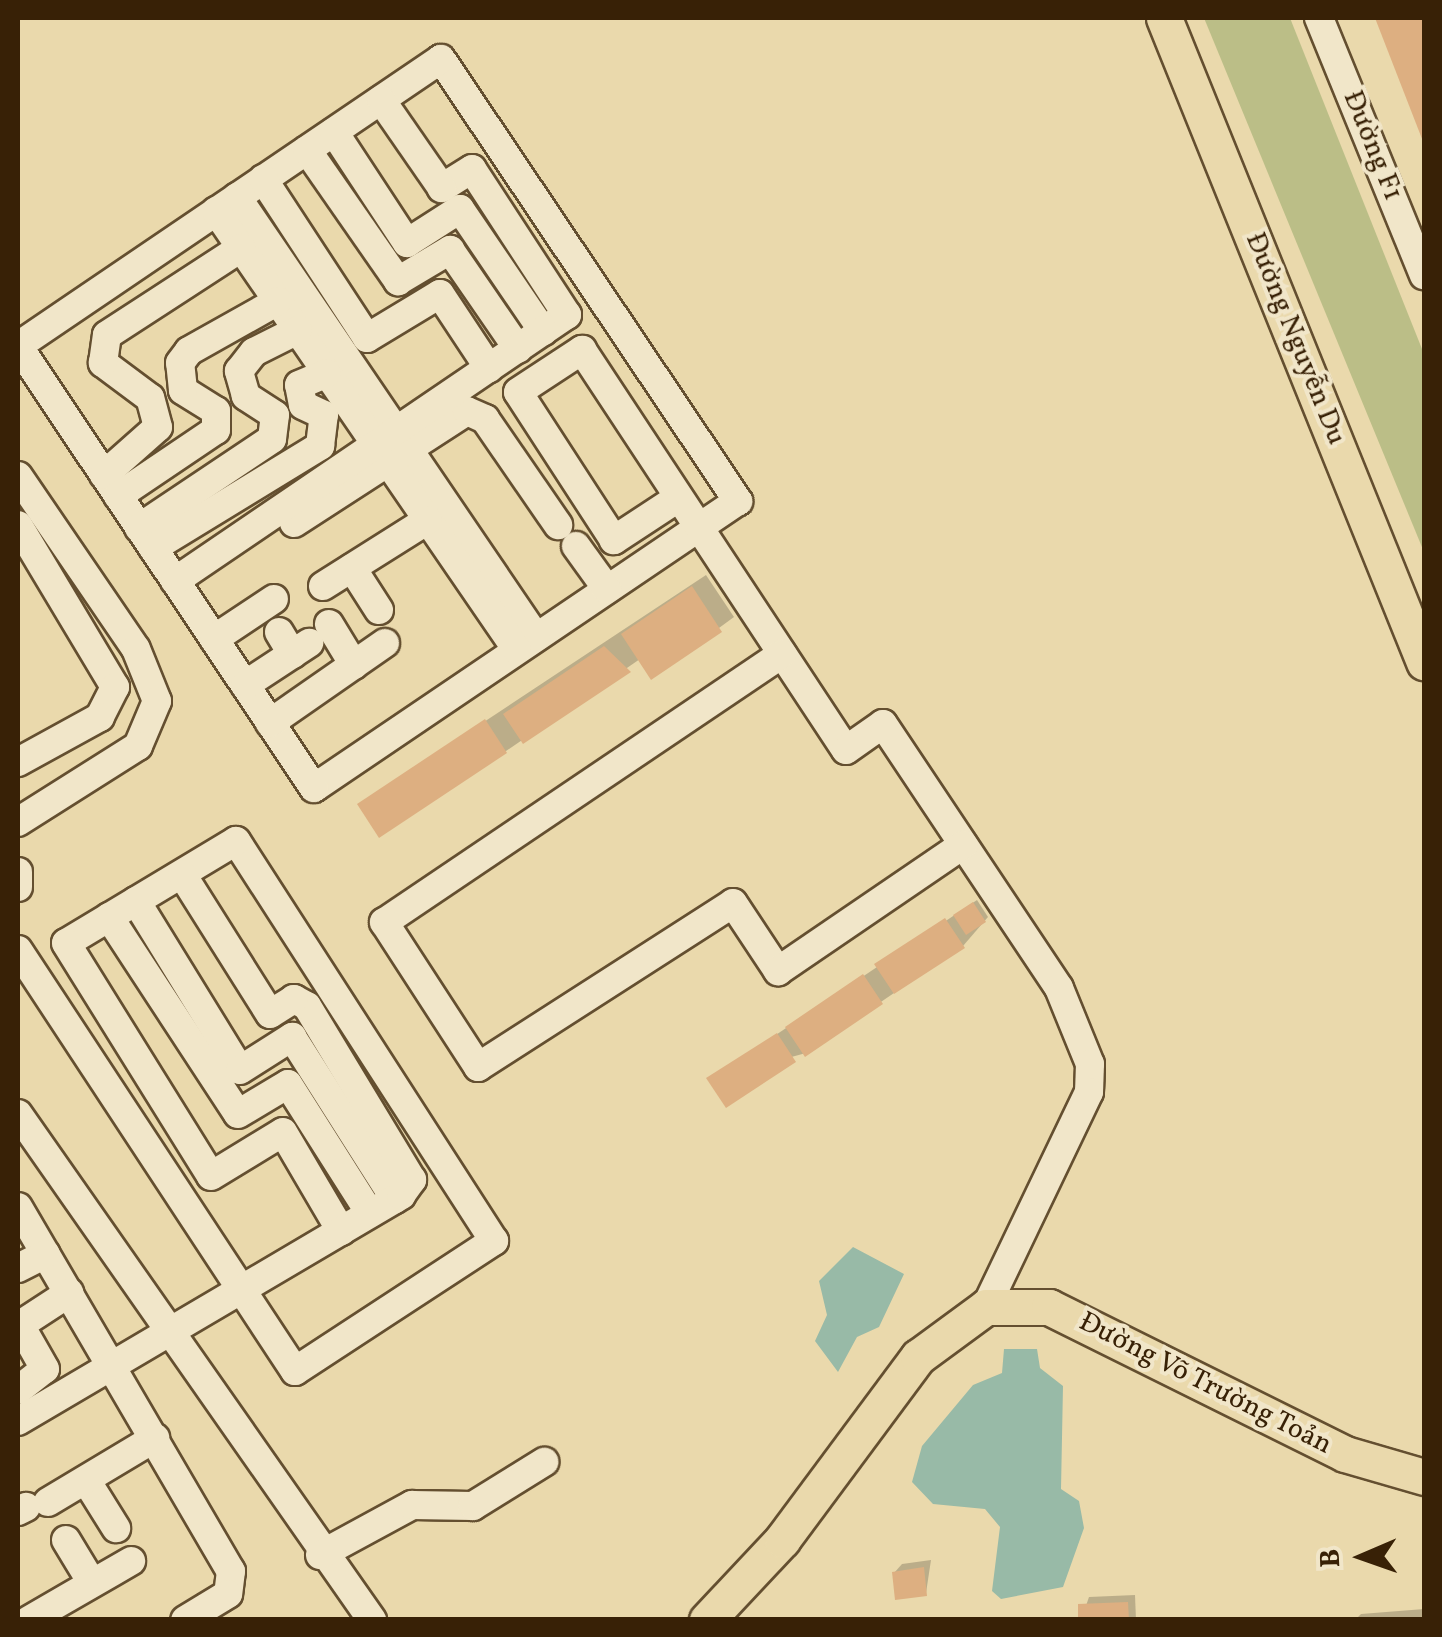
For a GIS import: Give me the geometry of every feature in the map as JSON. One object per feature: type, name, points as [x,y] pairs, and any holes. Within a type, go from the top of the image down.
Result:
[{"type":"main road","name":"Đường Nguyễn Du","points":[[1164,18],[1414,604],[1424,662]]},
{"type":"main road","name":"Đường Võ Trường Toản","points":[[986,1307],[1050,1308],[1345,1454],[1424,1476]]},
{"type":"main road","points":[[707,1620],[782,1540],[918,1356],[986,1307]]},
{"type":"street","name":"Đường F1","points":[[1319,18],[1424,276]]},
{"type":"street","points":[[441,58],[738,501],[314,788],[18,346],[334,132],[441,58]]},
{"type":"street","points":[[179,588],[392,447],[489,368],[567,315],[472,169],[442,188],[381,100]]},
{"type":"street","points":[[334,132],[407,242],[460,208],[542,332]]},
{"type":"street","points":[[307,150],[398,281],[450,250],[518,349]]},
{"type":"street","points":[[263,179],[367,338],[440,294],[489,368]]},
{"type":"street","points":[[227,204],[241,248],[327,372],[392,447],[428,520],[527,644]]},
{"type":"street","points":[[227,204],[527,644]]},
{"type":"street","points":[[111,486],[158,427],[150,398],[104,363],[107,335],[241,248]]},
{"type":"street","points":[[111,486],[216,430],[216,411],[184,390],[180,363],[189,351],[278,302]]},
{"type":"street","points":[[146,538],[272,438],[275,415],[246,396],[239,371],[254,352],[298,330]]},
{"type":"street","points":[[678,498],[614,540],[518,392],[582,350],[846,750],[883,724],[1059,988],[1090,1064],[1089,1092],[986,1307]]},
{"type":"street","points":[[146,538],[320,446],[324,415],[303,405],[299,386],[327,372]]},
{"type":"street","points":[[392,447],[476,412],[608,589]]},
{"type":"street","points":[[18,476],[136,649],[157,701],[138,746],[18,822]]},
{"type":"street","points":[[323,586],[428,520]]},
{"type":"street","points":[[18,525],[115,687],[100,717],[18,762]]},
{"type":"street","points":[[352,568],[379,610]]},
{"type":"street","points":[[214,639],[260,598]]},
{"type":"street","points":[[245,686],[302,638],[354,665]]},
{"type":"street","points":[[270,722],[385,644]]},
{"type":"street","points":[[782,654],[384,922],[478,1067],[733,903],[778,971],[963,844]]},
{"type":"street","points":[[18,950],[295,1371],[494,1241],[236,841],[66,942],[210,1176],[283,1132],[341,1230]]},
{"type":"street","points":[[18,872],[18,886]]},
{"type":"street","points":[[18,1420],[114,1368],[383,1206],[412,1180],[408,1167],[307,1006],[294,998],[270,1014],[182,874]]},
{"type":"street","points":[[136,901],[240,1070],[292,1037],[383,1206]]},
{"type":"street","points":[[108,917],[238,1114],[288,1084],[383,1206]]},
{"type":"street","points":[[18,1114],[320,1555],[372,1620]]},
{"type":"street","points":[[18,1207],[231,1571],[228,1594],[185,1620]]},
{"type":"street","points":[[18,1268],[46,1254]]},
{"type":"street","points":[[18,1390],[45,1368],[20,1325],[69,1294]]},
{"type":"street","points":[[18,1439],[109,1384],[114,1368]]},
{"type":"street","points":[[30,1507],[86,1480],[155,1438]]},
{"type":"street","points":[[320,1555],[412,1506],[473,1506],[544,1462]]},
{"type":"street","points":[[86,1480],[116,1528]]},
{"type":"street","points":[[66,1540],[92,1583]]},
{"type":"street","points":[[29,1620],[131,1561]]},
{"type":"green space","points":[[1204,18],[1290,18],[1424,354],[1424,552]]},
{"type":"shaded area","points":[[853,1247],[904,1274],[879,1327],[857,1337],[838,1372],[815,1341],[827,1315],[819,1281]]},
{"type":"shaded area","points":[[1004,1349],[1037,1349],[1040,1368],[1063,1386],[1061,1489],[1079,1501],[1084,1528],[1063,1587],[1001,1599],[992,1591],[1000,1527],[985,1509],[933,1504],[912,1482],[922,1446],[973,1385],[1002,1373]]},
{"type":"building","points":[[1375,18],[1424,18],[1424,144]]},
{"type":"building","points":[[692,586],[722,632],[651,680],[621,634]]},
{"type":"building","points":[[604,646],[631,672],[523,744],[503,714]]},
{"type":"building","points":[[485,719],[507,753],[379,838],[357,804]]},
{"type":"building","points":[[973,902],[986,922],[966,935],[953,915]]},
{"type":"building","points":[[945,918],[965,948],[894,994],[874,964]]},
{"type":"building","points":[[863,974],[883,1004],[805,1057],[785,1027]]},
{"type":"building","points":[[777,1033],[796,1062],[726,1108],[706,1078]]},
{"type":"building","points":[[924,1567],[927,1596],[895,1600],[892,1572]]},
{"type":"building","points":[[1128,1602],[1129,1620],[1078,1620],[1078,1604]]}]
